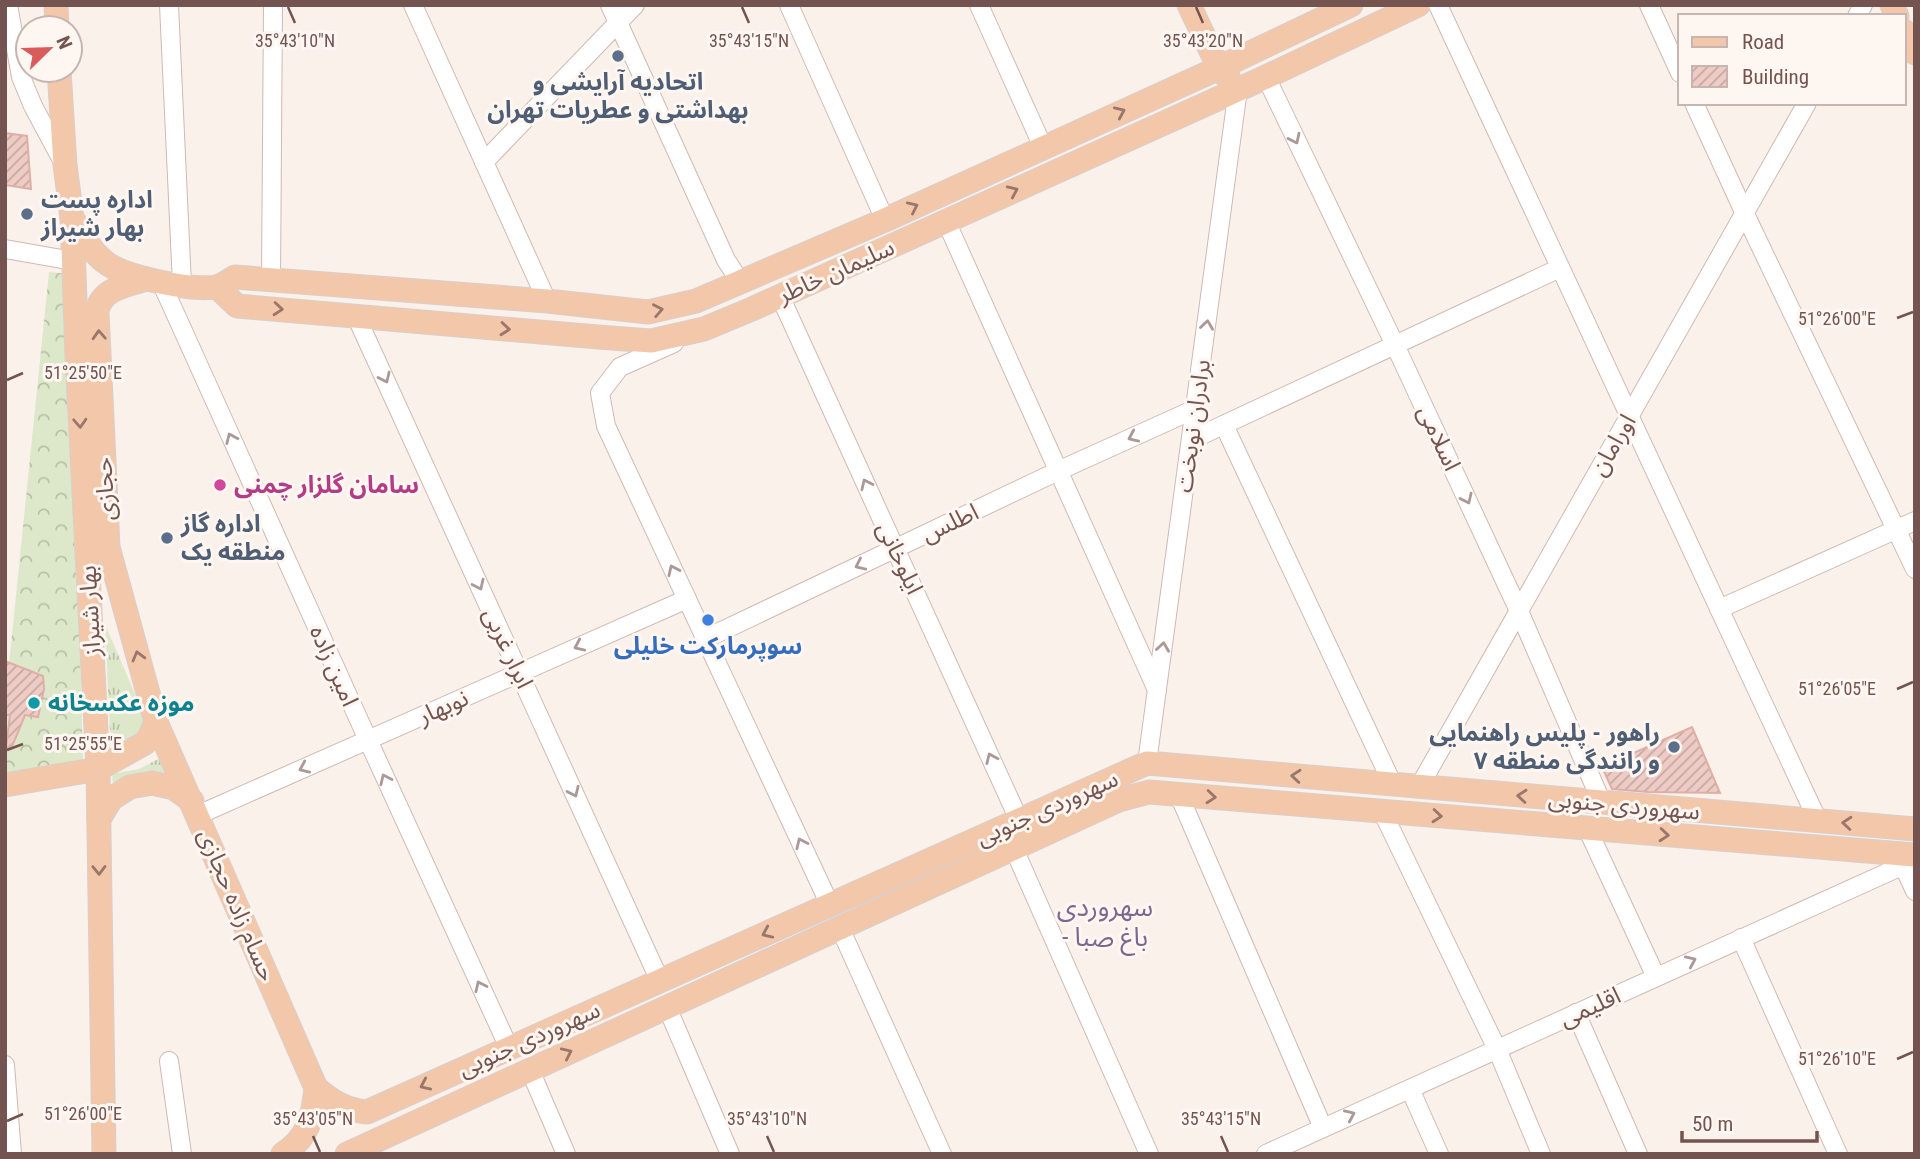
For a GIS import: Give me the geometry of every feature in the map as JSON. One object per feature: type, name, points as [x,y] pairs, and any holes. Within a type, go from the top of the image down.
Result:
[{"type":"main road","points":[[1189,5],[1219,68],[1238,89]]},
{"type":"main road","name":"سلیمان خاطر","points":[[163,282],[217,287],[235,277],[547,301],[648,312],[696,301],[885,220],[1351,5]]},
{"type":"main road","name":"سلیمان خاطر","points":[[217,287],[237,306],[651,341],[704,329],[1266,77],[1418,5]]},
{"type":"main road","points":[[1906,35],[1915,54]]},
{"type":"main road","name":"بهار شیراز","points":[[61,84],[65,165],[72,218],[98,769],[104,1154]]},
{"type":"main road","points":[[72,218],[95,254],[107,265],[163,282]]},
{"type":"main road","name":"حجازی","points":[[156,722],[108,547],[97,311],[105,295],[118,288],[163,282]]},
{"type":"main road","points":[[5,785],[98,769],[145,743],[156,722]]},
{"type":"main road","name":"حسام زاده حجازی","points":[[156,722],[316,1088]]},
{"type":"main road","name":"سهروردی جنوبی","points":[[316,1088],[341,1106],[353,1111],[367,1112],[1147,763],[1915,829]]},
{"type":"main road","points":[[99,818],[111,799],[130,787],[152,783],[174,788],[195,808]]},
{"type":"main road","name":"سهروردی جنوبی","points":[[348,1153],[1119,800],[1149,792],[1816,847],[1911,860]]},
{"type":"main road","points":[[1816,847],[1818,821]]},
{"type":"main road","points":[[830,905],[840,928]]},
{"type":"main road","points":[[283,1154],[296,1145],[305,1132],[313,1115],[316,1088]]},
{"type":"street","points":[[8,5],[21,77],[33,106],[65,165]]},
{"type":"street","points":[[163,282],[169,5]]},
{"type":"street","points":[[271,280],[273,5]]},
{"type":"street","points":[[413,5],[547,301]]},
{"type":"street","points":[[610,5],[726,260],[741,283]]},
{"type":"street","points":[[484,162],[635,5]]},
{"type":"street","points":[[789,5],[885,220]]},
{"type":"street","points":[[979,5],[1043,147]]},
{"type":"street","points":[[1438,5],[1818,821]]},
{"type":"street","points":[[1649,5],[1678,69]]},
{"type":"street","name":"اسلامی","points":[[1266,77],[1519,611],[1602,803]]},
{"type":"street","name":"برادران نوبخت","points":[[1147,763],[1238,89]]},
{"type":"street","points":[[1695,105],[1915,569]]},
{"type":"street","name":"اورامان","points":[[1419,787],[1806,105]]},
{"type":"street","points":[[947,221],[1157,690]]},
{"type":"street","points":[[5,249],[73,261]]},
{"type":"street","points":[[1191,440],[1560,268]]},
{"type":"street","name":"امین زاده","points":[[163,282],[509,1048]]},
{"type":"street","name":"ایلوخانی","points":[[780,296],[1019,820]]},
{"type":"street","name":"ابرار غربی","points":[[356,316],[660,981]]},
{"type":"street","points":[[704,329],[620,367],[600,393],[606,426],[830,905]]},
{"type":"street","name":"اطلس","points":[[705,639],[1195,409]]},
{"type":"street","points":[[1224,425],[1393,785]]},
{"type":"street","points":[[1719,609],[1915,521]]},
{"type":"street","name":"نوبهار","points":[[195,808],[368,740],[687,599]]},
{"type":"street","points":[[1180,795],[1323,1128]]},
{"type":"street","points":[[1382,811],[1496,1049],[1541,1154]]},
{"type":"street","points":[[1587,828],[1656,977]]},
{"type":"street","points":[[1014,849],[1149,1154]]},
{"type":"street","points":[[1911,860],[1915,891]]},
{"type":"street","name":"اقلیمی","points":[[1266,1154],[1911,860]]},
{"type":"street","points":[[840,928],[942,1154]]},
{"type":"street","points":[[1741,938],[1838,1154]]},
{"type":"street","points":[[667,1007],[730,1154]]},
{"type":"street","points":[[1576,1013],[1638,1154]]},
{"type":"street","points":[[169,1061],[182,1154]]},
{"type":"street","points":[[5,1065],[12,1154]]},
{"type":"street","points":[[530,1070],[566,1154]]},
{"type":"street","points":[[1410,1089],[1439,1154]]},
{"type":"green space","points":[[49,272],[70,274],[83,759],[5,774],[5,703]]},
{"type":"green space","points":[[105,624],[147,722],[134,739],[121,739],[110,732]]},
{"type":"green space","points":[[162,757],[174,780],[113,786],[112,774],[139,769]]},
{"type":"building","points":[[5,133],[27,136],[31,189],[5,185]]},
{"type":"building","points":[[5,661],[43,676],[44,689],[38,717],[25,715],[11,749],[6,748],[10,715],[5,715]]},
{"type":"building","name":"راهور - پلیس راهنمایی و رانندگی منطقه ۷","points":[[1692,727],[1720,793],[1612,789],[1602,767]]},
{"type":"place","name":"اتحادیه آرایشی و بهداشتی و عطریات تهران","points":[[618,56]]},
{"type":"place","name":"اداره پست بهار شیراز","points":[[27,214]]},
{"type":"place","name":"سامان گلزار چمنی","points":[[220,485]]},
{"type":"place","name":"اداره گاز منطقه یک","points":[[167,538]]},
{"type":"place","name":"سوپرمارکت خلیلی","points":[[708,620]]},
{"type":"place","name":"موزه عکسخانه","points":[[34,703]]},
{"type":"place","name":"راهور - پلیس راهنمایی و رانندگی منطقه ۷","points":[[1674,747]]},
{"type":"district","name":"سهروردی - باغ صبا","points":[[1105,922]]}]
